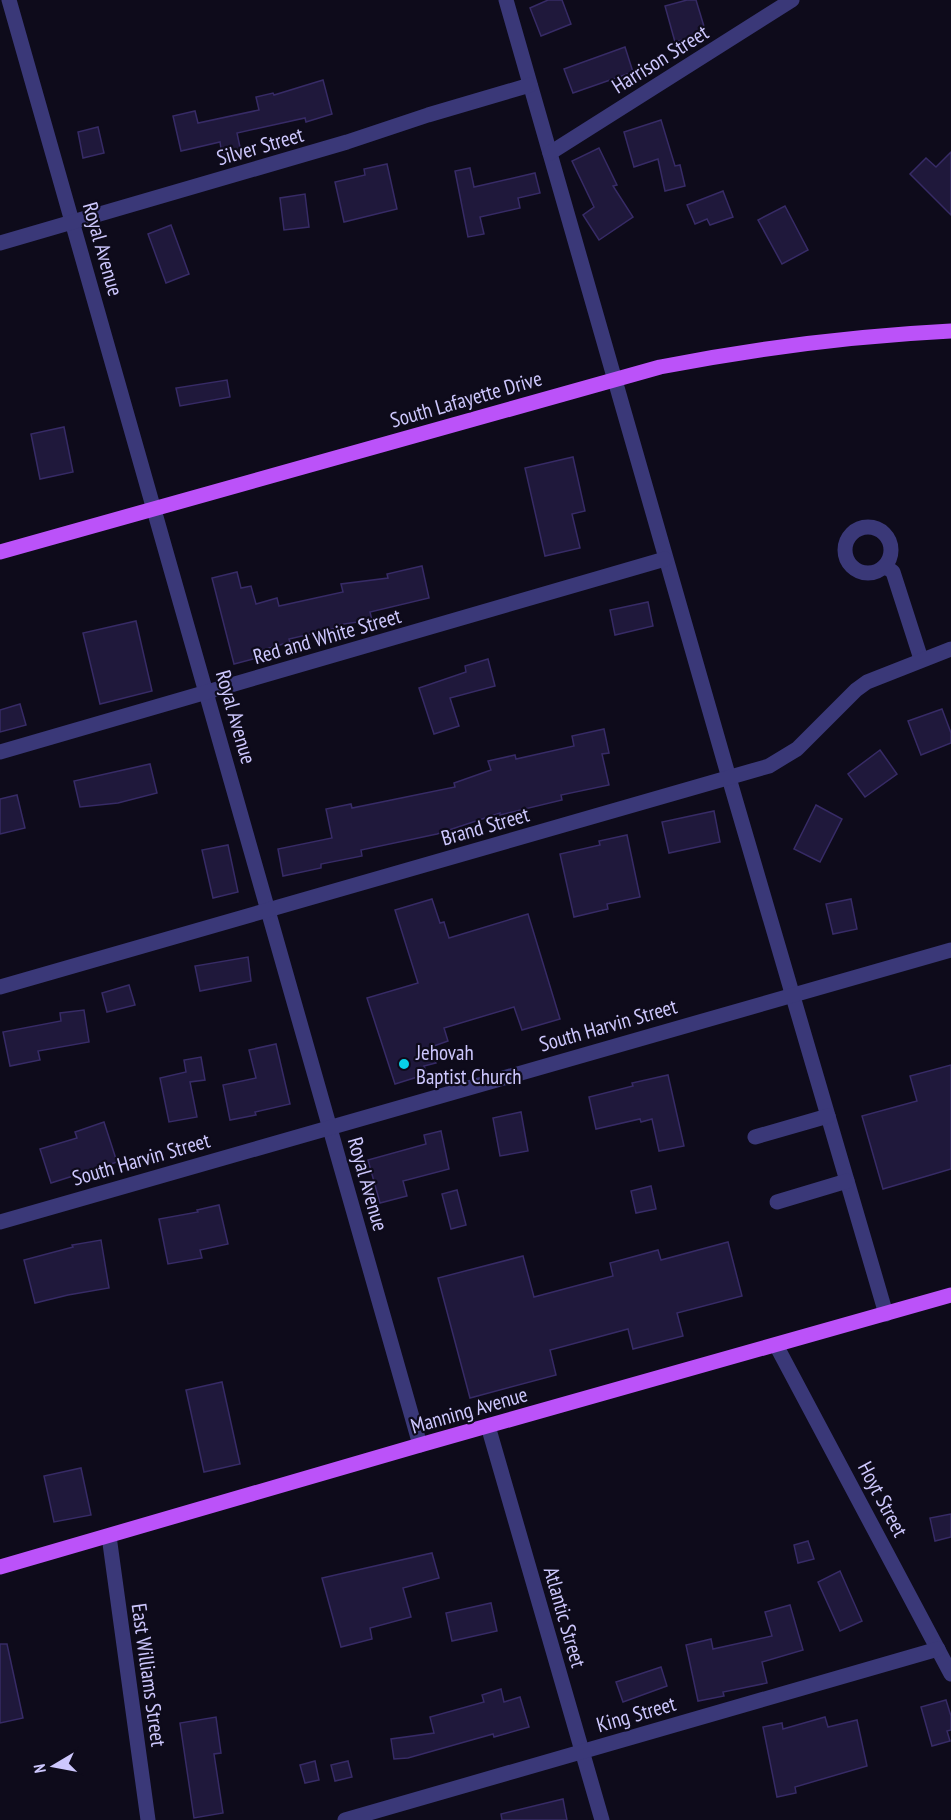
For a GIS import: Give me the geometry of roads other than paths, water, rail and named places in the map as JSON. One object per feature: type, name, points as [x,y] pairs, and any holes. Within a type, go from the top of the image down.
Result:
[{"type":"main road","name":"South Lafayette Drive","points":[[0,552],[660,367],[748,350],[874,335],[951,331]]},
{"type":"main road","name":"Manning Avenue","points":[[0,1567],[420,1445],[951,1295]]},
{"type":"street","name":"Royal Avenue","points":[[9,0],[208,693],[420,1445]]},
{"type":"street","points":[[506,0],[665,559],[886,1314]]},
{"type":"street","name":"Harrison Street","points":[[550,153],[792,0]]},
{"type":"street","name":"Silver Street","points":[[0,243],[347,142],[428,115],[531,85]]},
{"type":"street","name":"Red and White Street","points":[[0,752],[665,559]]},
{"type":"street","points":[[885,566],[893,572],[921,659]]},
{"type":"street","name":"Brand Street","points":[[0,987],[769,766],[797,749],[856,690],[867,682],[951,648]]},
{"type":"street","name":"South Harvin Street","points":[[0,1222],[951,950]]},
{"type":"street","points":[[755,1137],[828,1116]]},
{"type":"street","points":[[777,1202],[847,1181]]},
{"type":"street","name":"Hoyt Street","points":[[776,1345],[951,1674]]},
{"type":"street","name":"Atlantic Street","points":[[488,1426],[602,1820]]},
{"type":"street","name":"East Williams Street","points":[[109,1536],[148,1820]]},
{"type":"street","name":"King Street","points":[[345,1820],[938,1649]]},
{"type":"place","name":"Jehovah Baptist Church","points":[[404,1064]]}]
